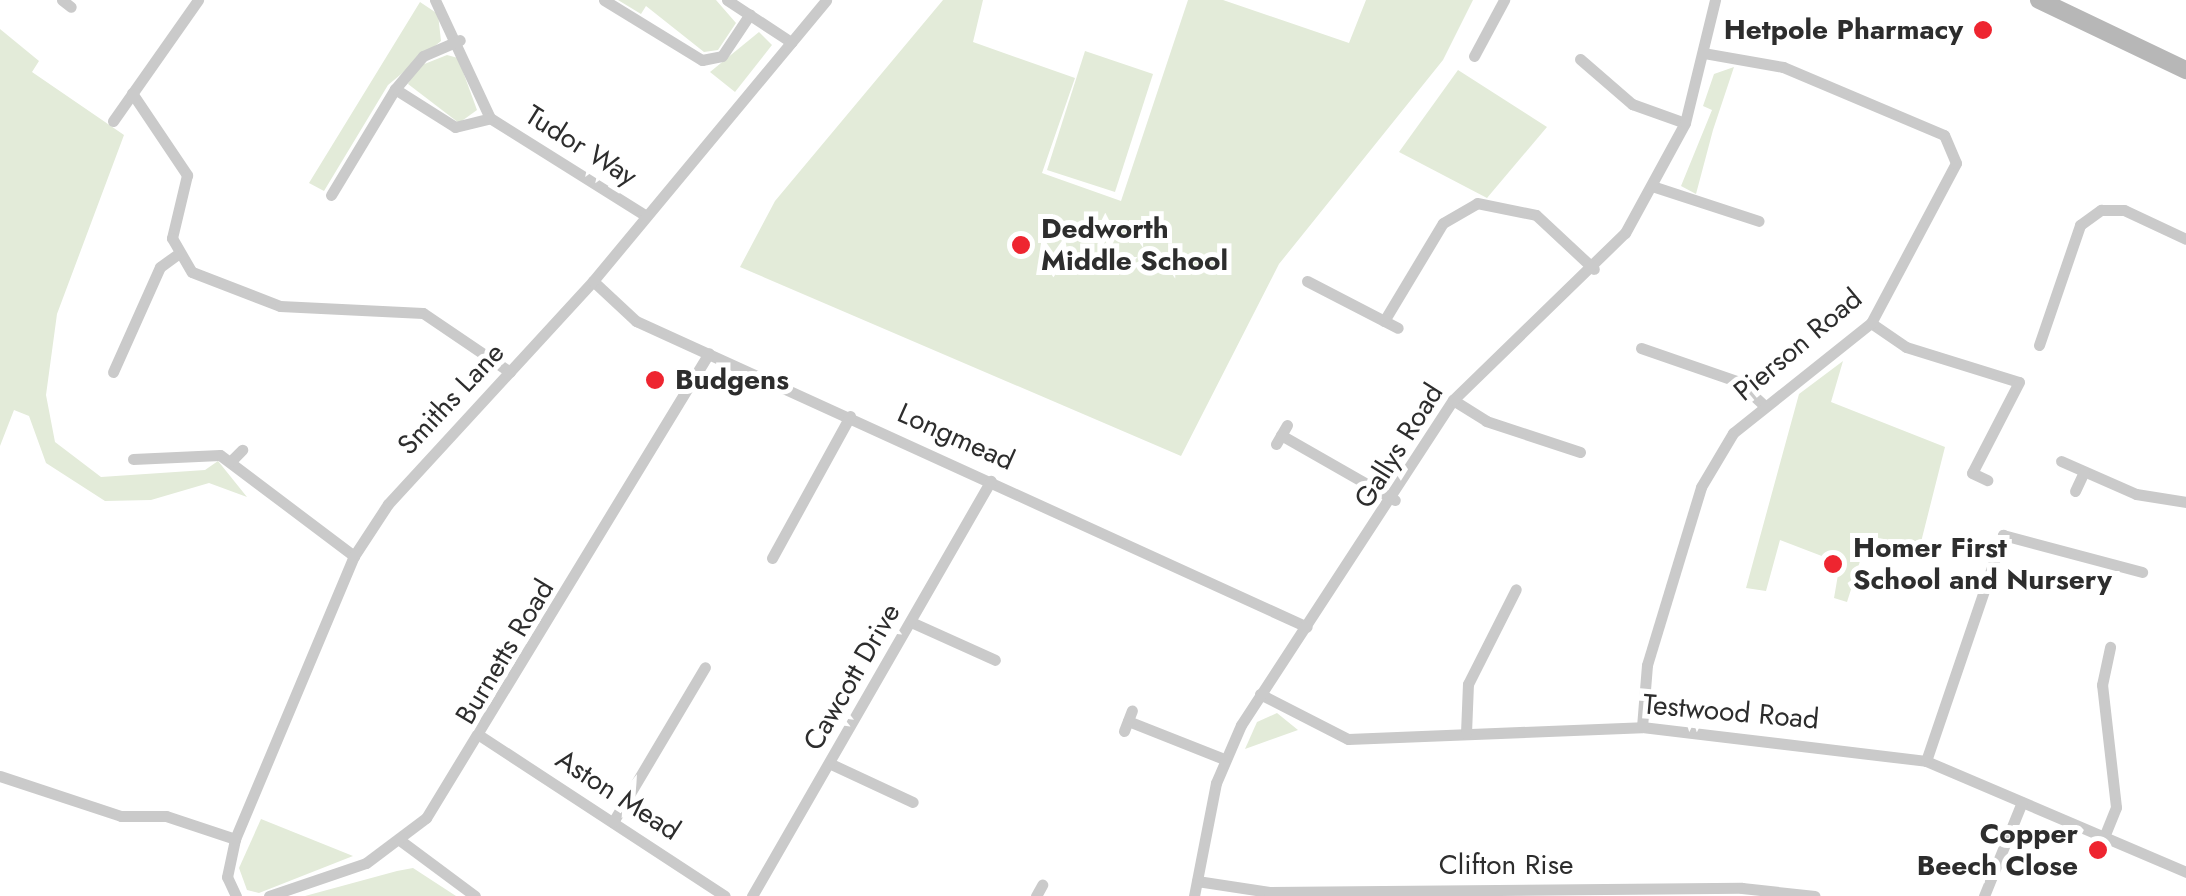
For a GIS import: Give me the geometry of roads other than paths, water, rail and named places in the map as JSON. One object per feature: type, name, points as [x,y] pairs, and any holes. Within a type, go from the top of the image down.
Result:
[{"type":"main road","points":[[2039,0],[2186,70]]},
{"type":"street","points":[[113,121],[198,0]]},
{"type":"street","points":[[604,0],[702,60],[722,56],[750,14]]},
{"type":"street","points":[[728,0],[791,42]]},
{"type":"street","name":"Smiths Lane","points":[[236,896],[227,877],[236,838],[354,556],[388,504],[593,281],[826,0]]},
{"type":"street","points":[[1474,56],[1504,0]]},
{"type":"street","name":"Gallys Road","points":[[1194,896],[1224,759],[1260,694],[1396,500],[1453,400],[1594,268],[1655,187],[1685,123],[1715,0]]},
{"type":"street","name":"Tudor Way","points":[[438,2],[460,40],[490,118],[646,216]]},
{"type":"street","points":[[330,195],[395,89],[423,56],[460,40]]},
{"type":"street","name":"Pierson Road","points":[[1642,727],[1647,665],[1701,487],[1734,433],[1870,322],[1896,290],[1956,164],[1954,150],[1944,135],[1782,67],[1704,52]]},
{"type":"street","points":[[1580,59],[1632,104],[1685,123]]},
{"type":"street","name":"Tudor Way","points":[[395,89],[455,127],[490,118]]},
{"type":"street","points":[[113,372],[160,267],[176,256],[187,175],[132,93]]},
{"type":"street","points":[[1655,187],[1759,220]]},
{"type":"street","points":[[1384,321],[1443,223],[1477,203],[1536,216],[1594,268]]},
{"type":"street","points":[[2045,338],[2080,225],[2100,210],[2124,210],[2186,239]]},
{"type":"street","points":[[176,256],[192,272],[280,306],[423,313],[510,372]]},
{"type":"street","name":"Longmead","points":[[593,281],[636,321],[1306,627]]},
{"type":"street","points":[[1307,281],[1328,287],[1398,328]]},
{"type":"street","points":[[1870,322],[1906,347],[1983,366],[2019,382],[1972,473],[1987,480]]},
{"type":"street","points":[[1641,347],[1740,382],[1764,405]]},
{"type":"street","name":"Burnetts Road","points":[[402,841],[482,737],[708,353]]},
{"type":"street","points":[[1979,381],[1983,366]]},
{"type":"street","points":[[1453,400],[1486,422],[1580,452]]},
{"type":"street","points":[[771,558],[850,416]]},
{"type":"street","points":[[1282,435],[1396,500]]},
{"type":"street","points":[[231,461],[242,450]]},
{"type":"street","points":[[133,459],[231,461],[354,556]]},
{"type":"street","points":[[2060,462],[2186,502]]},
{"type":"street","points":[[2076,491],[2084,472]]},
{"type":"street","name":"Cawcott Drive","points":[[752,896],[991,481]]},
{"type":"street","points":[[1926,761],[2004,534],[2142,572]]},
{"type":"street","points":[[1466,733],[1468,684],[1502,602],[1516,588]]},
{"type":"street","points":[[912,622],[995,660]]},
{"type":"street","points":[[2104,837],[2116,780],[2102,685],[2111,654]]},
{"type":"street","points":[[613,822],[705,667]]},
{"type":"street","name":"Testwood Road","points":[[1260,694],[1348,739],[1642,727],[1926,761],[2186,872]]},
{"type":"street","points":[[1128,721],[1224,759]]},
{"type":"street","name":"Aston Mead","points":[[482,737],[725,896]]},
{"type":"street","points":[[831,764],[913,802]]},
{"type":"street","points":[[0,776],[121,816],[166,816],[236,838]]},
{"type":"street","points":[[1984,896],[2022,802]]},
{"type":"street","points":[[268,896],[402,841],[475,896]]},
{"type":"street","name":"Clifton Rise","points":[[1197,882],[1269,892],[1815,896]]},
{"type":"place","name":"Hetpole Pharmacy","points":[[1983,30]]},
{"type":"place","name":"Dedworth Middle School","points":[[1021,245]]},
{"type":"place","name":"Budgens","points":[[655,380]]},
{"type":"place","name":"Homer First School and Nursery","points":[[1833,564]]},
{"type":"place","name":"Copper Beech Close","points":[[2098,850]]}]
